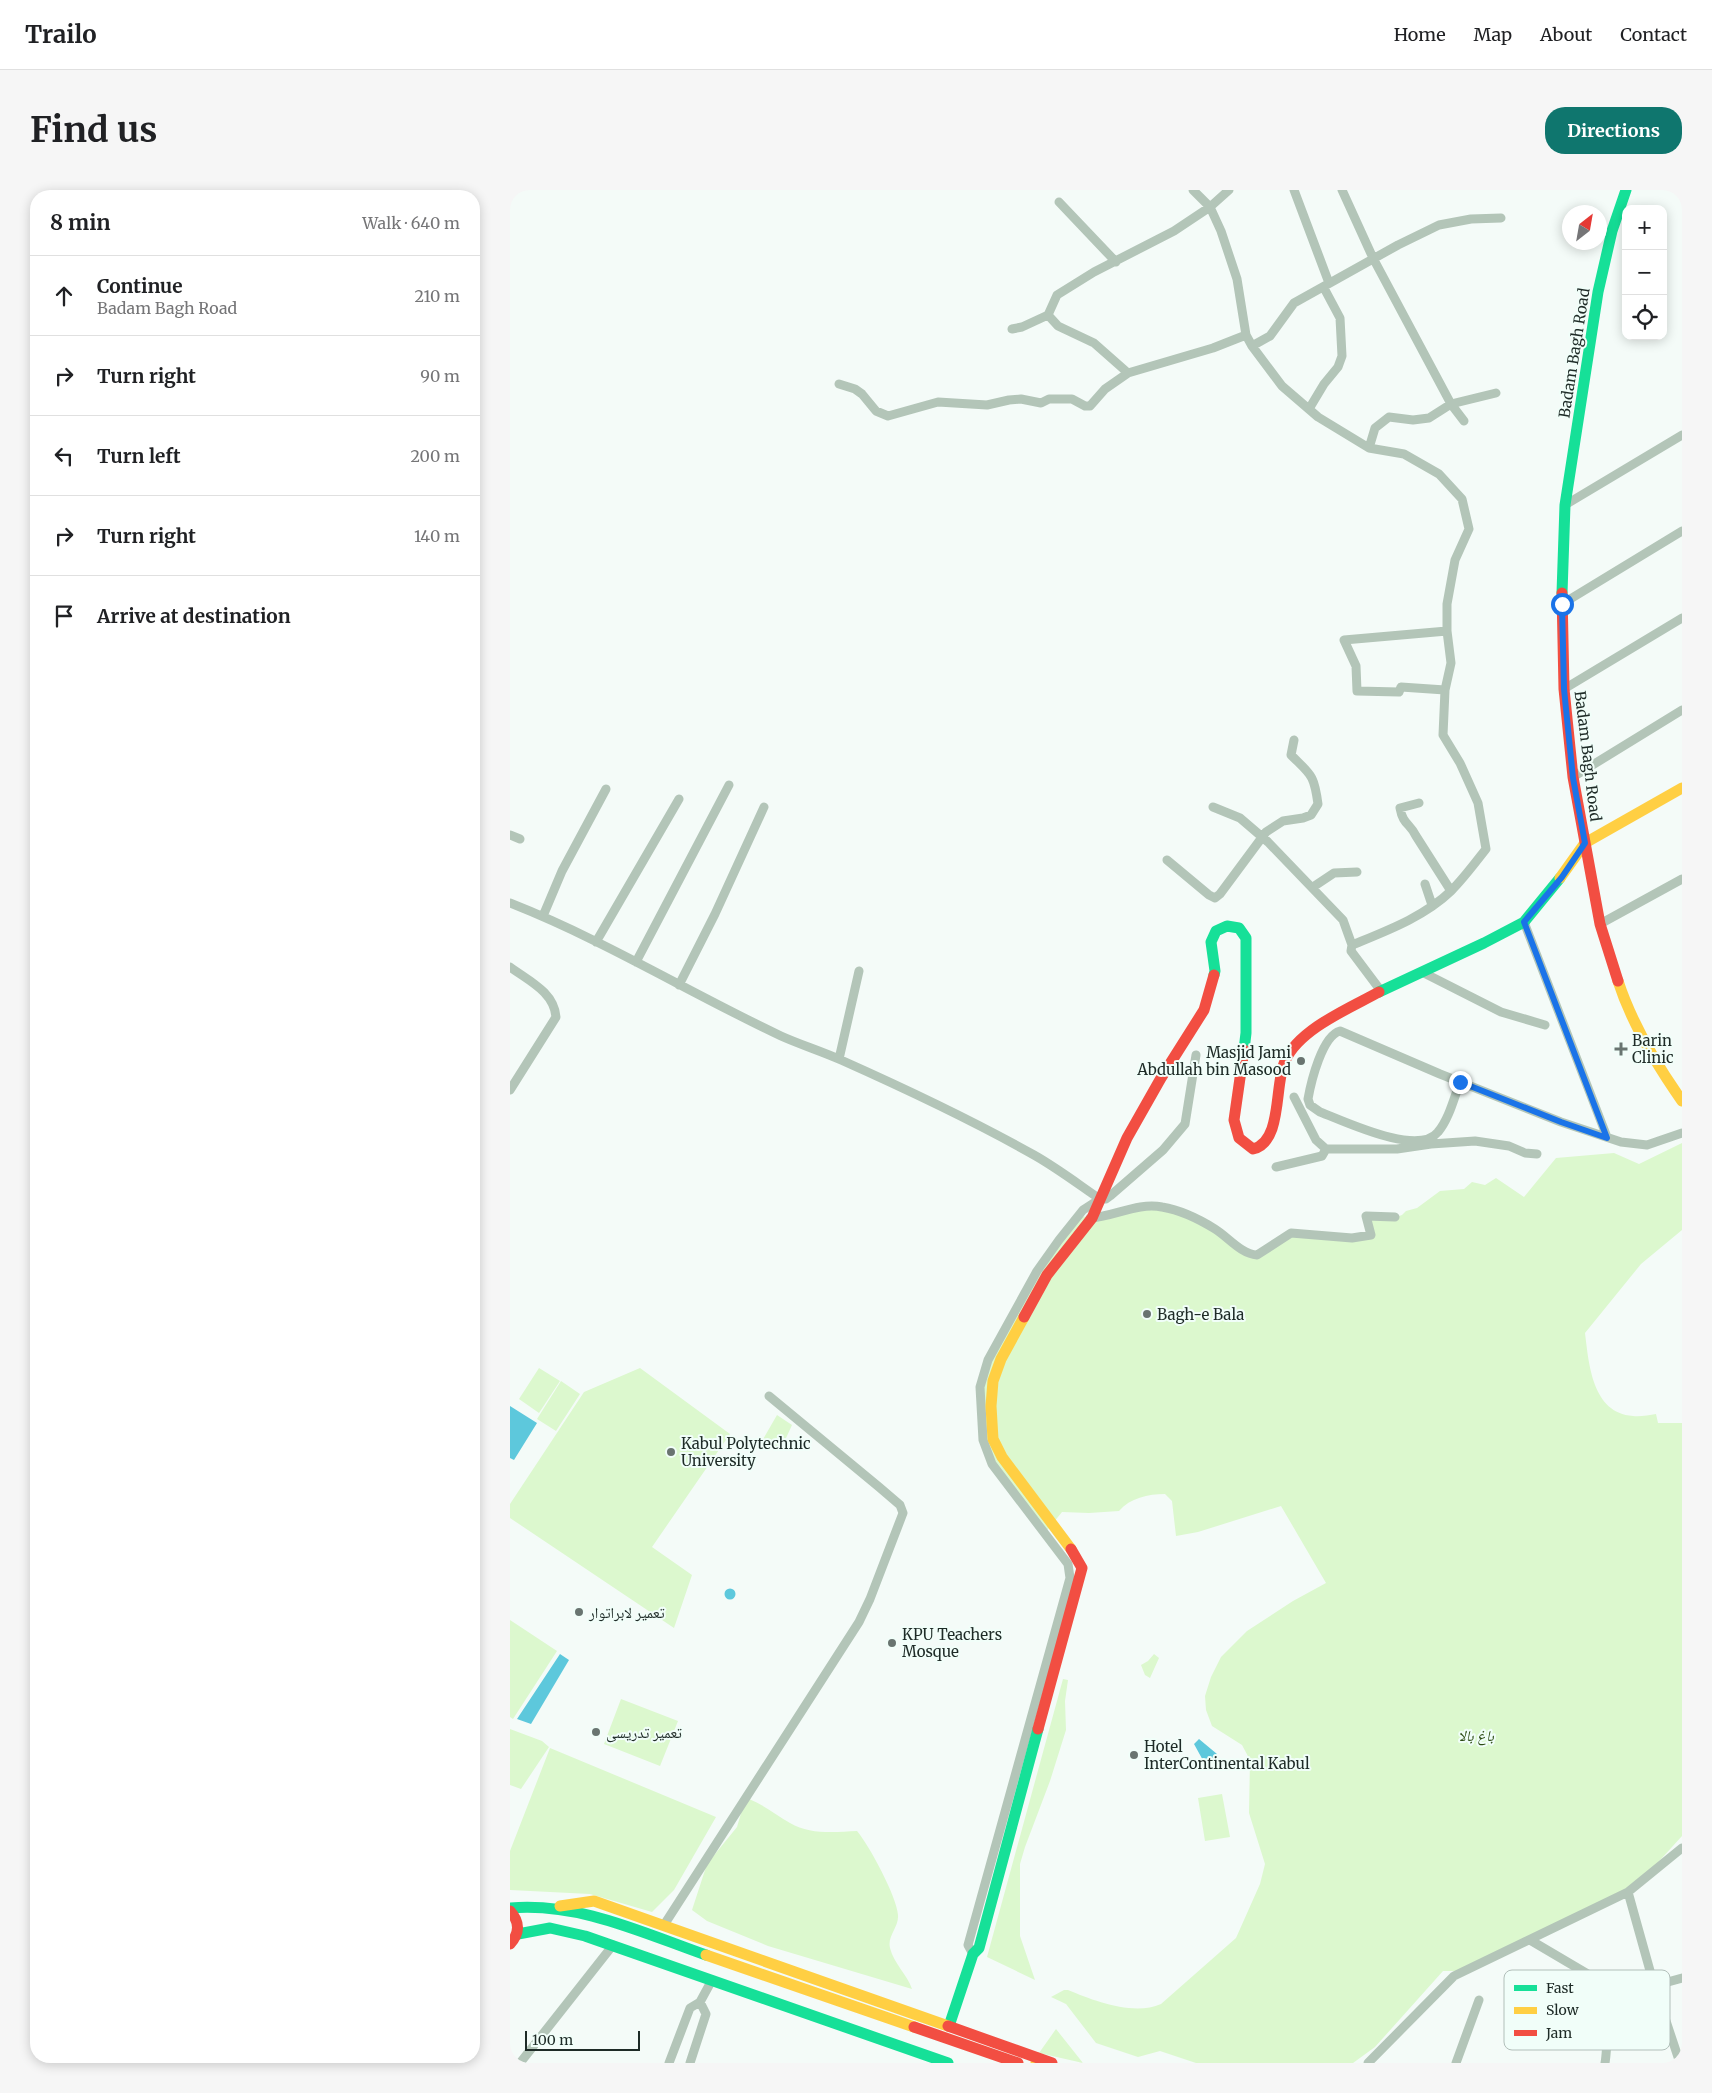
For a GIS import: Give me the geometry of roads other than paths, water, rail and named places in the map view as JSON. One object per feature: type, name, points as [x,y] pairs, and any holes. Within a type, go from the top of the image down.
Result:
[{"type":"street","points":[[1194,190],[1210,207],[1221,231],[1237,279],[1246,335],[1282,386],[1318,417],[1369,448],[1404,454],[1439,474],[1462,499],[1469,529],[1455,560],[1447,604],[1447,631],[1451,663],[1445,690],[1443,735],[1460,762],[1478,803],[1486,849],[1451,891],[1432,905],[1395,928],[1352,944]]},
{"type":"street","points":[[1012,329],[1022,327],[1048,315],[1057,295],[1094,272],[1174,231],[1210,207],[1229,190]]},
{"type":"street","points":[[1294,190],[1326,285],[1340,318],[1342,356],[1338,367],[1324,384],[1309,409]]},
{"type":"street","points":[[1342,190],[1373,258],[1451,404],[1464,421]]},
{"type":"street","name":"Badam Bagh Road","points":[[1626,190],[1612,231],[1598,292],[1565,505],[1562,604],[1564,689],[1573,778],[1600,924],[1625,1003],[1662,1073],[1682,1101]]},
{"type":"street","points":[[1059,202],[1116,262]]},
{"type":"street","points":[[1252,346],[1270,336],[1294,303],[1438,224],[1471,219],[1501,218]]},
{"type":"street","points":[[1048,315],[1058,326],[1094,343],[1128,373]]},
{"type":"street","points":[[839,384],[855,389],[862,394],[876,411],[888,416],[938,402],[987,405],[1021,399],[1041,403],[1049,399],[1072,399],[1085,406],[1090,406],[1105,389],[1128,373],[1213,348],[1246,335]]},
{"type":"street","points":[[1369,448],[1375,428],[1389,417],[1413,420],[1429,418],[1451,404],[1496,393]]},
{"type":"street","points":[[1565,505],[1682,435]]},
{"type":"street","points":[[1562,604],[1682,531]]},
{"type":"street","points":[[1564,689],[1682,618]]},
{"type":"street","points":[[1445,690],[1402,687],[1400,692],[1357,691],[1356,666],[1344,640],[1447,631]]},
{"type":"street","points":[[1573,778],[1682,710]]},
{"type":"street","points":[[1167,860],[1215,898],[1220,894],[1266,832],[1283,822],[1304,818],[1311,814],[1318,804],[1312,776],[1291,755],[1294,740]]},
{"type":"street","points":[[636,962],[729,785]]},
{"type":"street","points":[[1057,1539],[1002,1457],[993,1439],[991,1406],[993,1381],[1001,1359],[1047,1275],[1092,1218],[1138,1117],[1204,1010],[1215,971],[1211,942],[1216,931],[1227,926],[1239,928],[1246,938],[1246,1033],[1234,1120],[1235,1133],[1242,1143],[1253,1149],[1261,1147],[1270,1137],[1284,1062],[1293,1047],[1323,1023],[1381,991],[1524,922],[1562,877],[1585,843],[1682,788]]},
{"type":"street","points":[[543,916],[562,871],[606,789]]},
{"type":"street","points":[[596,942],[679,799]]},
{"type":"street","points":[[1419,803],[1401,807],[1402,816],[1406,824],[1413,827],[1420,843],[1451,891]]},
{"type":"street","points":[[679,985],[715,914],[764,807]]},
{"type":"street","points":[[1213,807],[1240,818],[1262,837],[1343,920],[1352,944],[1351,951],[1381,991]]},
{"type":"street","points":[[510,835],[520,839]]},
{"type":"street","points":[[1313,888],[1334,873],[1357,872]]},
{"type":"street","points":[[1600,924],[1682,879]]},
{"type":"street","points":[[1424,884],[1432,905]]},
{"type":"street","points":[[510,903],[543,916],[783,1036],[839,1059],[926,1100],[1035,1155],[1100,1199]]},
{"type":"street","points":[[1524,922],[1607,1138]]},
{"type":"street","points":[[510,967],[550,997],[555,1006],[556,1017],[510,1090]]},
{"type":"street","points":[[839,1059],[859,971]]},
{"type":"street","points":[[1422,972],[1501,1012],[1545,1025]]},
{"type":"street","points":[[1460,1082],[1443,1125],[1437,1134],[1429,1138],[1412,1141],[1389,1138],[1320,1112],[1310,1105],[1308,1099],[1321,1055],[1332,1036],[1340,1030],[1460,1082],[1607,1138],[1647,1145],[1682,1133]]},
{"type":"street","points":[[949,2026],[973,1954],[979,1948],[1056,1649],[1082,1568],[1078,1559],[1057,1539],[992,1464],[983,1440],[980,1387],[988,1360],[1037,1271],[1078,1216],[1083,1210],[1100,1199],[1106,1199],[1110,1196],[1163,1150],[1185,1124],[1196,1055]]},
{"type":"street","points":[[1294,1097],[1316,1140],[1326,1149],[1397,1149],[1431,1144],[1475,1141],[1509,1146],[1525,1153],[1537,1154]]},
{"type":"street","points":[[1276,1167],[1322,1156],[1326,1149]]},
{"type":"street","points":[[1078,1216],[1092,1218],[1146,1206],[1160,1206],[1175,1210],[1205,1223],[1247,1252],[1257,1255],[1291,1233],[1352,1238],[1371,1235],[1366,1216],[1396,1217]]},
{"type":"street","points":[[664,1925],[859,1622],[870,1599],[903,1513],[900,1505],[880,1487],[769,1396]]},
{"type":"street","points":[[1368,2063],[1454,1976],[1628,1892],[1682,1849]]},
{"type":"street","points":[[1628,1892],[1650,1970]]},
{"type":"street","points":[[510,1909],[552,1907],[594,1901],[949,2026],[1018,2063]]},
{"type":"street","points":[[552,1907],[592,1915],[988,2046],[1036,2061],[1052,2063]]},
{"type":"street","points":[[510,1909],[516,1918],[518,1934]]},
{"type":"street","points":[[510,1944],[518,1934],[550,1928],[568,1930],[948,2063]]},
{"type":"street","points":[[1530,1940],[1581,1970]]},
{"type":"street","points":[[520,2063],[612,1945]]},
{"type":"street","points":[[669,2063],[690,2008],[700,2002],[712,1980]]},
{"type":"street","points":[[1456,2063],[1479,2000]]},
{"type":"street","points":[[690,2063],[706,2014],[700,2002]]},
{"type":"street","points":[[1670,2033],[1680,2063]]},
{"type":"street","points":[[1605,2063],[1607,2050]]},
{"type":"water","points":[[510,1406],[537,1423],[514,1460],[510,1458]]},
{"type":"water","points":[[730,1588],[736,1594],[730,1600],[724,1594]]},
{"type":"water","points":[[560,1654],[569,1660],[531,1724],[517,1719]]},
{"type":"water","points":[[1199,1739],[1217,1754],[1205,1764],[1194,1744]]},
{"type":"place","name":"Barin Clinic","points":[[1621,1049]]},
{"type":"place","name":"Masjid Jami Abdullah bin Masood","points":[[1301,1061]]},
{"type":"place","name":"Bagh-e Bala","points":[[1147,1314]]},
{"type":"place","name":"Kabul Polytechnic University","points":[[671,1452]]},
{"type":"place","name":"تعمیر لابراتوار","points":[[579,1612]]},
{"type":"place","name":"KPU Teachers Mosque","points":[[892,1643]]},
{"type":"place","name":"تعمیر تدریسی","points":[[596,1732]]},
{"type":"place","name":"Hotel InterContinental Kabul","points":[[1134,1755]]},
{"type":"park label","name":"باغ بالا","points":[[1476,1735]]}]
